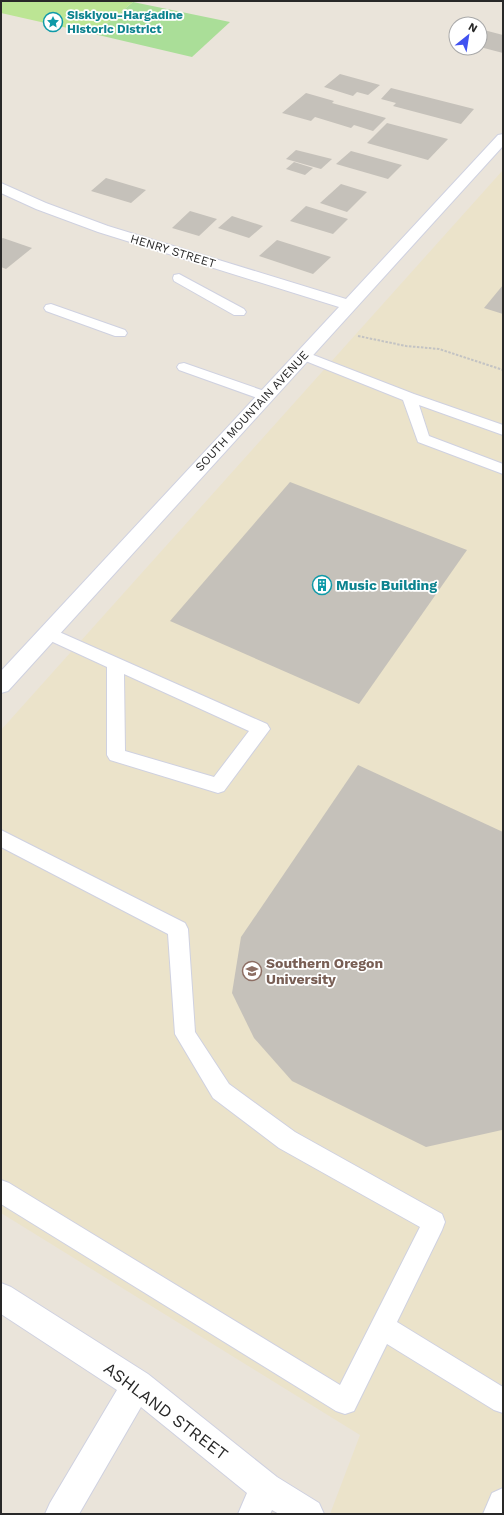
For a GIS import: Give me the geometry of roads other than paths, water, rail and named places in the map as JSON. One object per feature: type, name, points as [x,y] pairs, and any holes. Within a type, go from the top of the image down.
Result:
[{"type":"street","name":"SOUTH MOUNTAIN AVENUE","points":[[2,681],[48,633],[503,138]]},
{"type":"street","name":"HENRY STREET","points":[[1,187],[28,202],[61,214],[132,238],[350,305]]},
{"type":"street","name":"ASHLAND STREET","points":[[1,1297],[137,1384],[260,1501],[308,1514]]},
{"type":"street","points":[[61,1514],[137,1384]]},
{"type":"street","points":[[499,1514],[503,1504]]},
{"type":"lane","points":[[179,278],[239,312]]},
{"type":"lane","points":[[52,308],[120,333]]},
{"type":"lane","points":[[303,355],[409,397],[503,430]]},
{"type":"lane","points":[[184,366],[265,396]]},
{"type":"lane","points":[[409,397],[423,439],[503,469]]},
{"type":"lane","points":[[48,633],[261,729],[218,786],[116,755],[115,664]]},
{"type":"lane","points":[[1,838],[178,929],[186,1034],[221,1091],[287,1140],[434,1222],[345,1402],[1,1191]]},
{"type":"lane","points":[[382,1327],[503,1401]]},
{"type":"place","name":"Siskiyou-Hargadine Historic District","points":[[53,22]]},
{"type":"place","name":"Music Building","points":[[322,585]]},
{"type":"place","name":"Southern Oregon University","points":[[252,971]]}]
